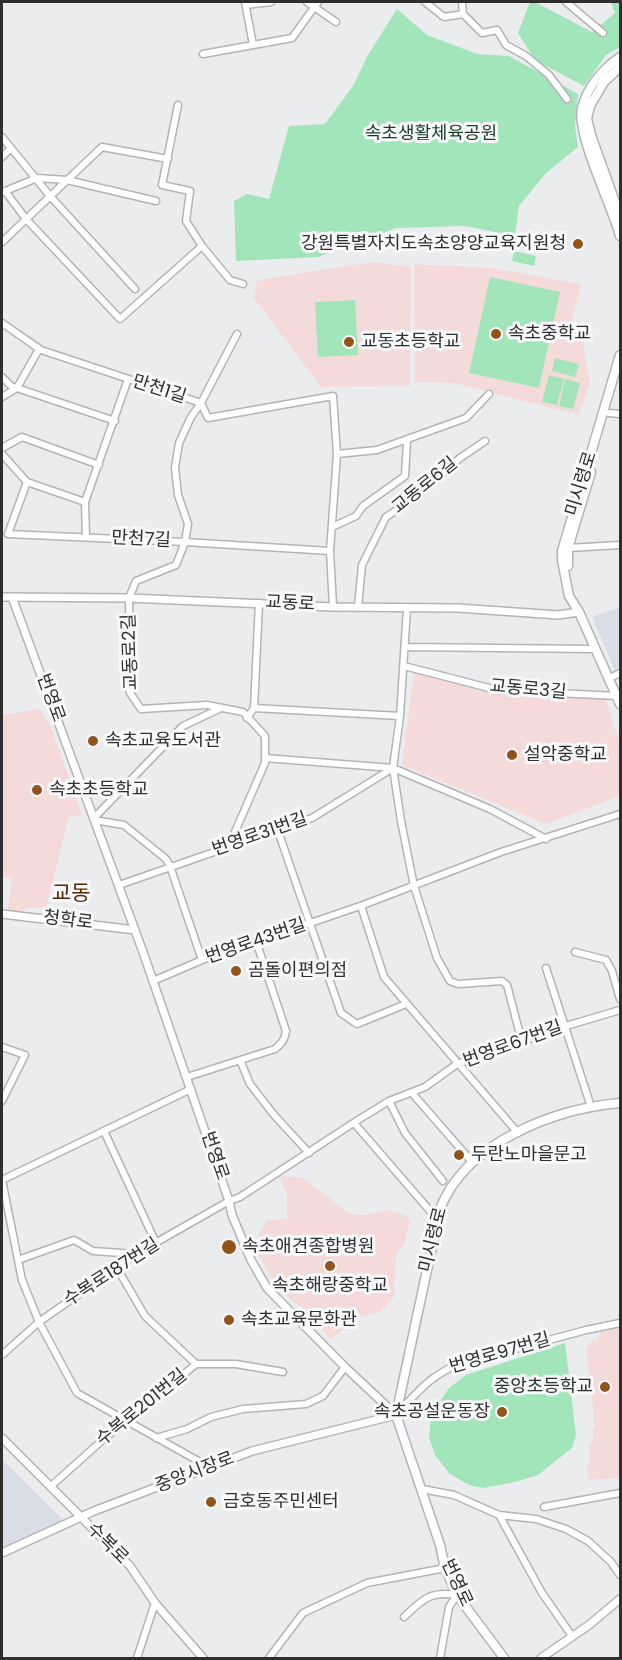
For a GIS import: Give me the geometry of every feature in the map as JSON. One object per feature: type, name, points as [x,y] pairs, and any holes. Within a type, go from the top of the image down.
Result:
[{"type":"main road","points":[[619,220],[588,148],[581,116],[593,83],[621,57]]},
{"type":"main road","points":[[621,67],[603,82],[590,106],[587,119],[619,220],[621,236]]},
{"type":"main road","name":"미시령로","points":[[579,612],[568,573],[568,548],[621,355]]},
{"type":"main road","name":"미시령로","points":[[619,700],[579,612],[569,596],[561,560],[606,413],[621,374]]},
{"type":"main road","name":"미시령로","points":[[396,1415],[440,1209],[446,1193],[456,1179],[472,1162],[492,1147],[556,1115],[621,1103]]},
{"type":"main road","name":"번영로","points":[[396,1415],[440,1545],[445,1568],[457,1595],[504,1659]]},
{"type":"street","points":[[253,45],[246,3],[271,2]]},
{"type":"street","points":[[307,2],[316,4],[336,22]]},
{"type":"street","points":[[425,2],[444,17],[462,14]]},
{"type":"street","points":[[462,2],[462,14],[482,33],[497,30],[506,45],[526,56],[549,75],[567,99]]},
{"type":"street","points":[[566,2],[603,33]]},
{"type":"street","points":[[203,54],[292,38],[316,4]]},
{"type":"street","points":[[178,105],[162,185],[190,191],[186,221],[202,246],[230,280],[243,284]]},
{"type":"street","points":[[2,137],[50,196],[135,289]]},
{"type":"street","points":[[2,242],[102,147],[168,159]]},
{"type":"street","points":[[2,157],[11,148]]},
{"type":"street","points":[[156,201],[67,180],[36,178],[3,192],[120,319],[202,246]]},
{"type":"street","name":"만천1길","points":[[2,323],[39,349],[201,404],[208,418],[333,396],[337,454],[330,551],[333,607]]},
{"type":"street","points":[[129,598],[136,581],[176,565],[185,542],[188,524],[178,495],[175,468],[179,443],[237,334]]},
{"type":"street","points":[[2,397],[17,388],[39,349]]},
{"type":"street","points":[[2,377],[11,386],[115,421]]},
{"type":"street","points":[[86,537],[85,502],[129,379]]},
{"type":"street","points":[[337,454],[377,450],[466,418],[489,394]]},
{"type":"street","points":[[606,413],[621,414]]},
{"type":"street","points":[[2,448],[22,437],[99,465]]},
{"type":"street","points":[[332,527],[356,516],[363,506],[405,476],[407,441]]},
{"type":"street","name":"교동로6길","points":[[358,608],[362,565],[386,517],[412,500],[460,458],[485,441]]},
{"type":"street","points":[[2,454],[27,482],[85,502]]},
{"type":"street","name":"만천7길","points":[[27,482],[8,534],[330,551]]},
{"type":"street","points":[[568,548],[621,545]]},
{"type":"street","name":"교동로","points":[[2,597],[129,598],[358,608],[458,608],[558,615],[579,612]]},
{"type":"street","name":"번영로","points":[[12,597],[135,930],[187,1077],[232,1215],[251,1260],[267,1288],[396,1415]]},
{"type":"street","name":"교동로2길","points":[[129,598],[130,693],[141,709],[207,705],[245,715]]},
{"type":"street","points":[[254,708],[259,603]]},
{"type":"street","points":[[407,608],[400,716],[393,768],[414,886],[437,958],[450,981],[458,984],[502,981],[507,985],[522,1042]]},
{"type":"street","points":[[406,647],[591,649]]},
{"type":"street","name":"교동로3길","points":[[404,666],[497,690],[619,700]]},
{"type":"street","points":[[610,678],[621,673]]},
{"type":"street","points":[[94,819],[183,726],[221,708]]},
{"type":"street","points":[[228,848],[266,758],[265,736],[245,715],[254,708],[400,716]]},
{"type":"street","points":[[266,758],[393,768],[490,809],[546,839]]},
{"type":"street","name":"번영로31번길","points":[[118,885],[312,818],[393,768]]},
{"type":"street","name":"번영로43번길","points":[[153,981],[202,960],[360,906],[501,852],[621,814]]},
{"type":"street","points":[[94,819],[124,825],[166,859],[202,960]]},
{"type":"street","points":[[278,831],[341,1013],[357,1024],[406,1004]]},
{"type":"street","points":[[360,906],[384,977],[518,1133]]},
{"type":"street","name":"청학로","points":[[2,914],[135,930]]},
{"type":"street","points":[[187,1077],[274,1048],[281,1044],[285,1037],[286,1031],[256,941]]},
{"type":"street","points":[[575,952],[606,960],[621,999]]},
{"type":"street","points":[[546,968],[591,1107]]},
{"type":"street","name":"번영로67번길","points":[[229,1201],[240,1197],[389,1101],[425,1088],[458,1064],[566,1026],[621,1010]]},
{"type":"street","points":[[2,1047],[25,1055],[2,1101]]},
{"type":"street","points":[[240,1060],[250,1084],[274,1115],[309,1153]]},
{"type":"street","points":[[191,1089],[2,1180],[22,1280],[39,1322],[77,1393],[209,1467]]},
{"type":"street","points":[[412,1093],[472,1162]]},
{"type":"street","points":[[389,1101],[405,1133],[443,1181]]},
{"type":"street","points":[[354,1123],[431,1212]]},
{"type":"street","points":[[104,1131],[156,1243]]},
{"type":"street","name":"수복로187번길","points":[[2,1355],[39,1322],[136,1254],[229,1201]]},
{"type":"street","points":[[18,1260],[74,1240],[93,1251],[136,1254]]},
{"type":"street","points":[[117,1268],[145,1316],[196,1364]]},
{"type":"street","name":"번영로97번길","points":[[396,1415],[424,1384],[439,1373],[456,1365],[586,1330],[621,1323]]},
{"type":"street","name":"수복로201번길","points":[[50,1487],[107,1436],[196,1364],[236,1364],[283,1372]]},
{"type":"street","points":[[156,1438],[187,1429],[211,1417],[243,1409],[306,1404],[324,1396],[345,1367]]},
{"type":"street","name":"중앙시장로","points":[[2,1553],[81,1518],[209,1467],[276,1445],[396,1415]]},
{"type":"street","name":"수복로","points":[[2,1438],[130,1566],[155,1603],[203,1659]]},
{"type":"street","points":[[422,1489],[454,1495],[499,1515],[536,1519],[566,1529],[588,1541],[611,1562],[621,1575]]},
{"type":"street","points":[[544,1507],[621,1492]]},
{"type":"street","points":[[499,1515],[542,1593],[572,1636]]},
{"type":"street","points":[[269,1659],[303,1614],[367,1583],[445,1568]]},
{"type":"street","points":[[404,1617],[421,1601],[440,1593],[457,1595],[449,1607],[440,1659]]},
{"type":"street","points":[[541,1659],[590,1625],[621,1599]]},
{"type":"street","points":[[137,1659],[155,1603]]},
{"type":"shaded area","name":"교동초등학교","points":[[373,262],[411,267],[410,386],[321,387],[254,298],[257,280]]},
{"type":"shaded area","name":"속초중학교","points":[[414,264],[492,268],[581,284],[571,325],[583,343],[590,383],[579,415],[454,383],[415,382]]},
{"type":"shaded area","points":[[620,607],[620,670],[616,673],[592,617]]},
{"type":"shaded area","name":"설악중학교","points":[[414,673],[502,693],[605,698],[620,745],[620,796],[546,824],[402,765]]},
{"type":"shaded area","name":"속초초등학교","points":[[40,709],[51,727],[82,815],[69,817],[46,908],[26,908],[19,913],[8,911],[12,878],[2,877],[2,715]]},
{"type":"shaded area","name":"속초해랑중학교","points":[[280,1176],[303,1178],[350,1214],[365,1215],[387,1210],[407,1216],[410,1221],[405,1242],[396,1255],[394,1297],[380,1312],[361,1317],[331,1339],[301,1306],[282,1292],[254,1247],[267,1220],[287,1219],[287,1195]]},
{"type":"shaded area","name":"중앙초등학교","points":[[620,1326],[620,1478],[589,1480],[587,1468],[590,1460],[589,1444],[593,1441],[595,1426],[586,1348],[592,1341],[597,1340],[600,1332]]},
{"type":"shaded area","points":[[2,1459],[62,1519],[63,1524],[2,1551]]},
{"type":"green space","points":[[530,2],[535,2],[592,32],[615,13],[611,2],[620,2],[620,47],[606,55],[584,86],[535,60],[518,33]]},
{"type":"green space","name":"속초생활체육공원","points":[[397,9],[427,35],[477,54],[509,56],[578,94],[575,126],[578,147],[546,173],[519,206],[515,236],[465,226],[396,228],[318,257],[236,261],[234,201],[247,194],[269,199],[289,126],[325,124],[353,86],[368,55]]},
{"type":"green space","points":[[514,251],[536,256],[534,266],[512,261]]},
{"type":"green space","points":[[490,277],[560,292],[539,388],[469,373]]},
{"type":"green space","points":[[355,300],[358,355],[318,357],[315,302]]},
{"type":"green space","points":[[555,358],[579,364],[575,377],[552,371]]},
{"type":"green space","points":[[549,375],[564,379],[557,405],[542,402]]},
{"type":"green space","points":[[565,379],[580,383],[573,409],[559,406]]},
{"type":"green space","points":[[565,1343],[576,1435],[572,1448],[538,1475],[515,1482],[483,1488],[469,1485],[450,1474],[435,1455],[429,1437],[431,1415],[449,1388],[466,1375]]},
{"type":"place","name":"강원특별자치도속초양양교육지원청","points":[[578,244]]},
{"type":"place","name":"속초중학교","points":[[496,334]]},
{"type":"place","name":"교동초등학교","points":[[349,342]]},
{"type":"place","name":"속초교육도서관","points":[[93,741]]},
{"type":"place","name":"설악중학교","points":[[512,755]]},
{"type":"place","name":"속초초등학교","points":[[37,790]]},
{"type":"place","name":"곰돌이편의점","points":[[236,971]]},
{"type":"place","name":"두란노마을문고","points":[[459,1155]]},
{"type":"place","name":"속초애견종합병원","points":[[229,1247]]},
{"type":"place","name":"속초해랑중학교","points":[[330,1266]]},
{"type":"place","name":"속초교육문화관","points":[[229,1320]]},
{"type":"place","name":"중앙초등학교","points":[[605,1387]]},
{"type":"place","name":"속초공설운동장","points":[[502,1412]]},
{"type":"place","name":"금호동주민센터","points":[[211,1502]]},
{"type":"district","name":"교동","points":[[71,895]]}]
